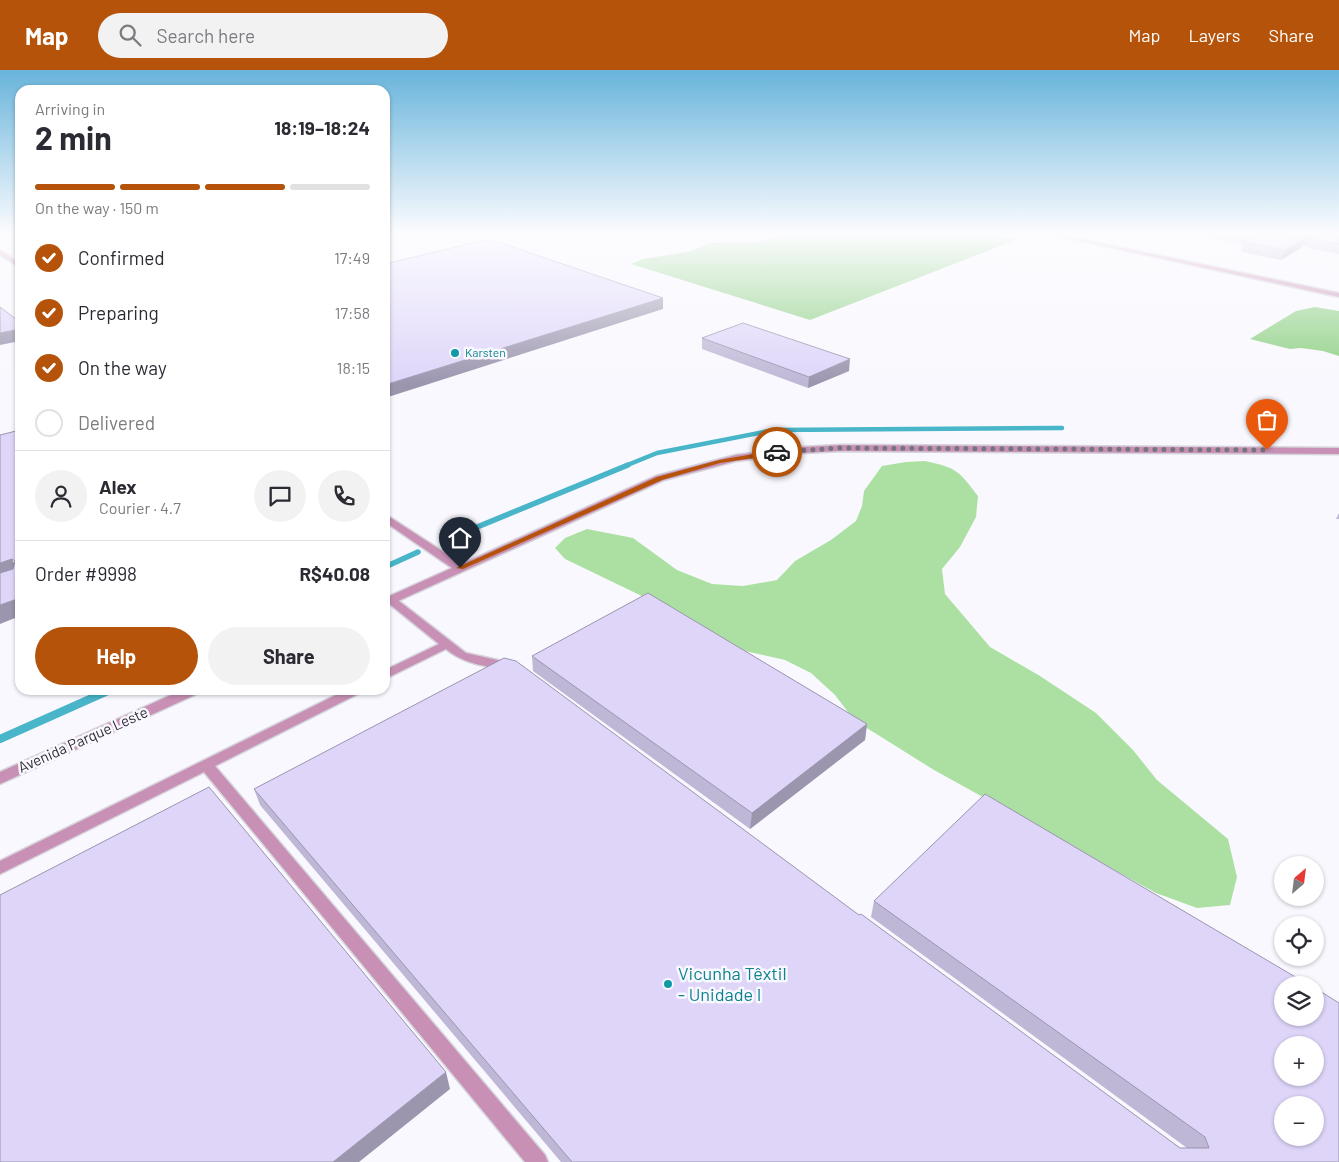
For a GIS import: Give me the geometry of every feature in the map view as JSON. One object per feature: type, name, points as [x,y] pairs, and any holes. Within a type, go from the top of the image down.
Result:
[{"type":"street","points":[[390,601],[660,478],[710,464],[765,454],[840,448],[1339,451]]},
{"type":"street","points":[[390,520],[460,568]]},
{"type":"street","name":"Avenida Parque Leste","points":[[0,778],[183,695]]},
{"type":"lane","points":[[1282,283],[1339,295]]},
{"type":"lane","points":[[390,603],[462,656],[492,664],[511,666],[524,672]]},
{"type":"lane","points":[[390,673],[446,645]]},
{"type":"lane","points":[[0,868],[346,695]]},
{"type":"lane","points":[[206,764],[538,1162]]},
{"type":"green space","points":[[692,283],[905,283],[810,320]]},
{"type":"green space","points":[[1315,307],[1339,311],[1339,356],[1323,351],[1301,348],[1290,349],[1250,339],[1296,311]]},
{"type":"green space","points":[[925,461],[956,471],[978,496],[976,517],[960,547],[942,569],[945,594],[990,647],[1040,676],[1096,713],[1133,750],[1157,780],[1228,839],[1237,877],[1230,905],[1197,908],[1156,893],[934,770],[854,720],[835,695],[811,673],[785,660],[736,649],[646,598],[565,559],[555,548],[565,538],[587,529],[633,538],[677,570],[712,584],[743,586],[777,580],[795,561],[831,540],[856,521],[862,506],[864,491],[882,466]]},
{"type":"building","name":"Karsten","points":[[390,283],[619,283],[663,298],[390,383]]},
{"type":"building","points":[[0,307],[15,318],[15,330],[0,333]]},
{"type":"building","points":[[743,323],[850,359],[809,377],[702,338]]},
{"type":"building","points":[[15,431],[15,561],[12,559],[0,563],[0,435]]},
{"type":"building","points":[[15,561],[15,600],[0,605],[0,573],[13,569]]},
{"type":"building","points":[[648,593],[867,724],[752,813],[532,656]]},
{"type":"building","name":"Vicunha Têxtil - Unidade I","points":[[504,658],[516,661],[859,915],[861,914],[1180,1148],[1209,1148],[1205,1137],[874,901],[985,794],[1294,976],[1274,976],[1274,1026],[1324,1026],[1324,994],[1339,1003],[1339,1162],[572,1162],[254,789]]},
{"type":"building","points":[[209,787],[446,1072],[333,1162],[0,1162],[0,895]]},
{"type":"waterway","points":[[625,466],[657,453],[774,430],[1062,428]]},
{"type":"waterway","points":[[448,539],[628,465]]},
{"type":"waterway","points":[[390,565],[418,552]]},
{"type":"waterway","points":[[0,739],[99,695]]},
{"type":"way so far","points":[[777,452],[840,448],[1267,450]]},
{"type":"place","name":"Karsten","points":[[455,353]]},
{"type":"place","name":"Vicunha Têxtil - Unidade I","points":[[668,984]]},
{"type":"route","points":[[460,568],[660,478],[736,458],[777,452]]}]
